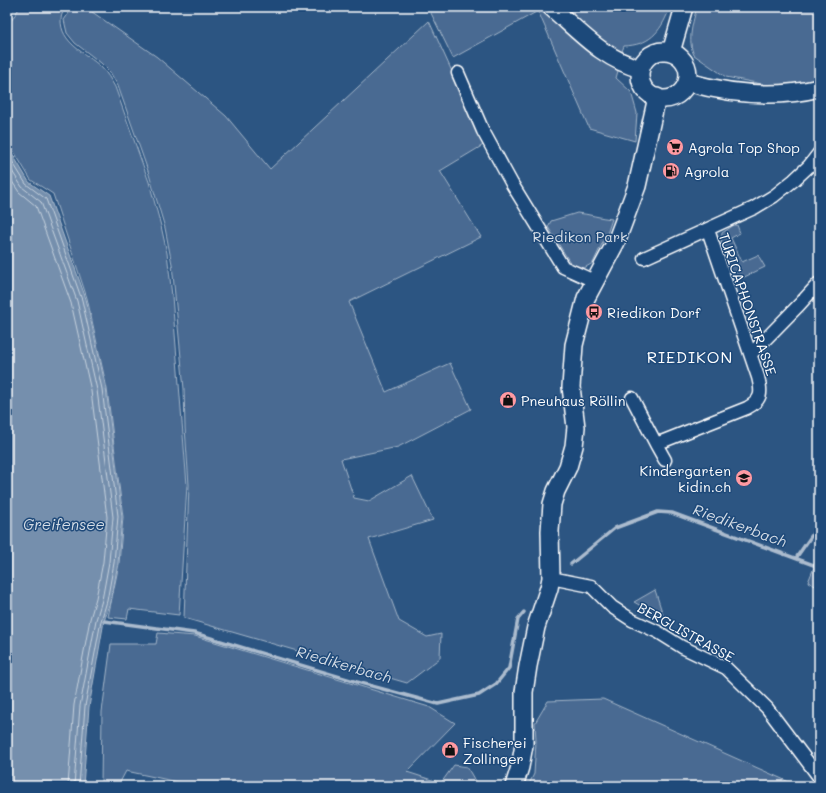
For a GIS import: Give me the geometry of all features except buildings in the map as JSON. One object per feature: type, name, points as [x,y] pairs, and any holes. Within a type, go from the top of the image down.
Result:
[{"type":"main road","points":[[551,7],[604,53],[622,63],[641,69]]},
{"type":"main road","points":[[671,52],[684,7]]},
{"type":"main road","points":[[656,52],[671,52],[678,55],[687,67],[687,82],[678,94],[672,97],[657,97],[650,94],[645,89],[640,76],[641,69],[649,56],[656,52]]},
{"type":"main road","points":[[687,82],[726,91],[765,95],[790,93],[819,88]]},
{"type":"main road","points":[[514,786],[520,767],[524,745],[524,692],[528,666],[536,627],[551,578],[550,532],[552,504],[568,467],[574,446],[576,427],[571,387],[573,353],[581,314],[586,298],[594,281],[616,242],[637,186],[657,97]]},
{"type":"street","points":[[458,73],[483,131],[512,184],[563,267],[594,281]]},
{"type":"street","points":[[644,258],[708,230],[754,208],[774,196],[794,180],[819,153]]},
{"type":"street","name":"TURICAPHONSTRASSE","points":[[656,444],[747,408],[757,402],[760,394],[760,385],[751,354],[708,230]]},
{"type":"street","points":[[751,354],[819,283]]},
{"type":"street","points":[[632,398],[665,460]]},
{"type":"street","name":"BERGLISTRASSE","points":[[551,578],[588,585],[594,588],[612,607],[632,620],[658,632],[682,647],[726,668],[767,708],[819,777]]},
{"type":"green space","points":[[20,7],[65,7],[61,19],[65,35],[75,47],[101,67],[115,87],[149,182],[161,226],[167,253],[172,296],[187,485],[179,615],[129,609],[127,619],[108,617],[119,564],[123,517],[107,389],[87,298],[53,194],[31,180],[7,140],[7,27]]},
{"type":"green space","points":[[73,7],[85,7],[157,57],[226,116],[270,169],[429,21],[485,144],[440,171],[481,237],[349,302],[386,392],[450,363],[471,409],[398,447],[341,459],[354,498],[369,501],[412,476],[433,520],[369,539],[399,621],[427,637],[441,634],[440,658],[407,683],[184,618],[189,485],[184,389],[172,264],[165,228],[148,171],[118,86],[110,72],[75,43],[67,33],[64,20]]},
{"type":"green space","points":[[428,7],[541,7],[554,16],[592,51],[618,71],[616,78],[631,92],[637,113],[635,141],[589,128],[538,11],[453,58]]},
{"type":"green space","points":[[563,7],[655,7],[669,10],[662,25],[652,36],[640,43],[624,46],[621,54],[600,41]]},
{"type":"green space","points":[[697,7],[819,7],[819,79],[807,83],[767,85],[726,77],[694,55],[691,37],[692,25]]},
{"type":"green space","name":"Riedikon Park","points":[[577,213],[612,219],[593,263],[584,268],[571,264],[548,227],[551,221]]},
{"type":"green space","points":[[734,225],[737,225],[740,233],[731,238],[742,262],[758,255],[765,267],[734,282],[723,252],[721,240],[722,233]]},
{"type":"green space","points":[[817,560],[819,560],[819,588],[808,582]]},
{"type":"green space","points":[[655,590],[663,615],[660,617],[634,602]]},
{"type":"green space","points":[[158,633],[195,636],[429,707],[455,723],[407,772],[441,783],[454,765],[467,767],[478,786],[197,786],[126,771],[118,786],[101,786],[102,712],[111,644],[156,644]]},
{"type":"green space","points":[[603,699],[798,786],[528,786],[534,774],[536,741],[535,723],[548,701]]},
{"type":"water","name":"Greifensee","points":[[7,145],[29,182],[49,196],[86,299],[106,388],[122,517],[118,563],[111,602],[104,621],[89,707],[83,786],[7,786]]},
{"type":"waterway","name":"Riedikerbach","points":[[571,564],[615,528],[658,512],[672,513],[819,567]]},
{"type":"waterway","points":[[796,558],[819,525]]},
{"type":"waterway","name":"Riedikerbach","points":[[104,621],[194,633],[357,682],[438,704],[479,695],[496,684],[509,668],[518,619],[524,612]]},
{"type":"place","name":"Agrola Top Shop","points":[[675,147]]},
{"type":"place","name":"Agrola","points":[[671,171]]},
{"type":"place","name":"Riedikon Dorf","points":[[594,312]]},
{"type":"place","name":"Pneuhaus Röllin","points":[[508,400]]},
{"type":"place","name":"Kindergarten kidin.ch","points":[[744,478]]},
{"type":"place","name":"Fischerei Zollinger","points":[[450,750]]},
{"type":"district","name":"RIEDIKON","points":[[690,356]]}]
